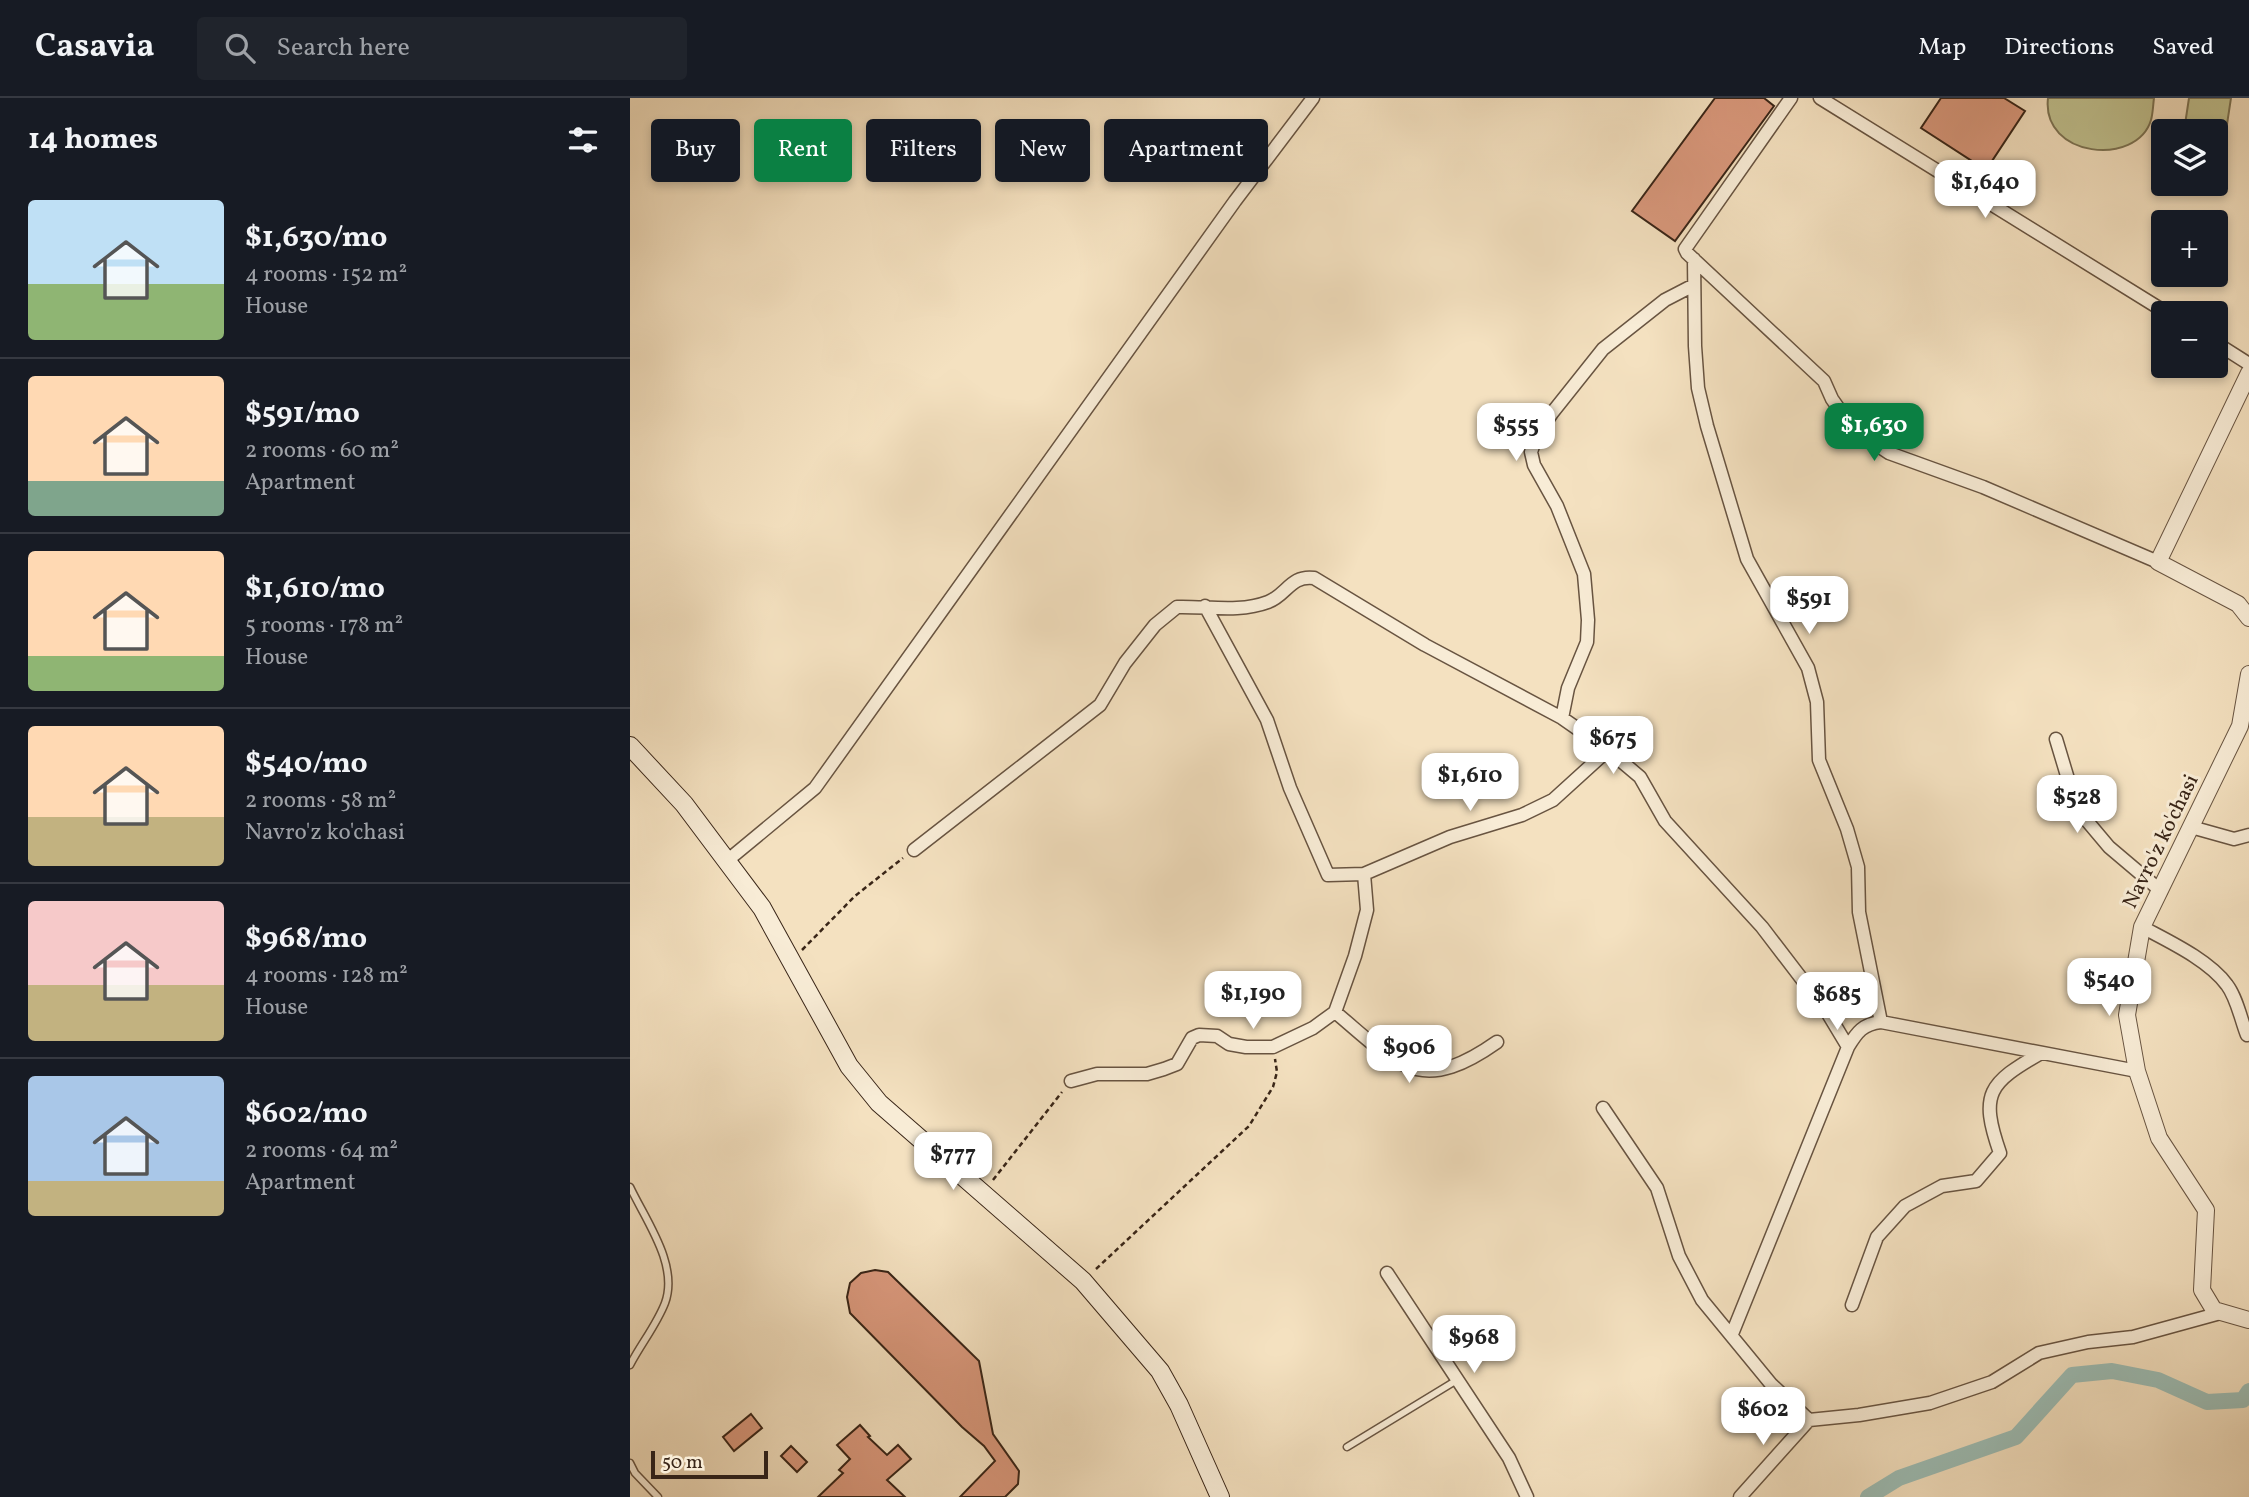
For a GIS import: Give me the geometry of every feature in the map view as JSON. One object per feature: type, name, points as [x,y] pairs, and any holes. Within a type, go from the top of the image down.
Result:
[{"type":"main road","points":[[630,746],[684,804],[762,908],[849,1066],[878,1103],[1083,1281],[1160,1371],[1180,1405],[1220,1497]]},
{"type":"street","points":[[728,860],[815,788],[1235,201],[1313,98]]},
{"type":"street","points":[[1791,98],[1685,249],[1824,381],[1832,399],[1853,429],[1889,453],[1983,486],[2158,562],[2238,604],[2249,618]]},
{"type":"street","points":[[1820,98],[2151,303]]},
{"type":"street","points":[[1694,259],[1698,388],[1707,426],[1747,559],[1808,668],[1817,702],[1819,760],[1847,829],[1857,867],[1859,912],[1881,1022]]},
{"type":"street","points":[[1562,718],[1568,688],[1587,642],[1584,574],[1557,506],[1534,465],[1531,452],[1536,437],[1552,413],[1603,349],[1665,300],[1694,285]]},
{"type":"street","points":[[2228,351],[2249,364]]},
{"type":"street","points":[[2158,562],[2249,373]]},
{"type":"street","points":[[914,850],[1100,705],[1125,663],[1155,625],[1177,607],[1244,610],[1271,601],[1299,578],[1314,578],[1425,645],[1562,718],[1608,750],[1640,777],[1665,821],[1762,926],[1827,1012],[1848,1047]]},
{"type":"street","points":[[1205,607],[1268,720],[1290,788],[1322,867],[1328,875],[1364,874],[1450,837],[1522,815],[1553,800],[1608,750]]},
{"type":"street","name":"Navro'z ko'chasi","points":[[2249,674],[2239,726],[2142,927],[2127,1015],[2137,1071],[2159,1138],[2206,1210],[2202,1290],[2214,1310],[2249,1320]]},
{"type":"street","points":[[2056,739],[2077,809],[2109,847],[2161,891]]},
{"type":"street","points":[[2191,827],[2234,839],[2249,835]]},
{"type":"street","points":[[1071,1081],[1097,1074],[1147,1074],[1164,1069],[1177,1064],[1192,1038],[1199,1035],[1217,1035],[1229,1044],[1246,1047],[1273,1047],[1313,1028],[1335,1012],[1355,956],[1367,910],[1364,874]]},
{"type":"street","points":[[2142,927],[2180,947],[2227,985],[2247,1035]]},
{"type":"street","points":[[1335,1012],[1392,1060],[1404,1067],[1419,1070],[1433,1072],[1448,1068],[1497,1041]]},
{"type":"street","points":[[1732,1334],[1848,1047],[1858,1030],[1870,1023],[1881,1022],[2137,1071]]},
{"type":"street","points":[[1852,1305],[1877,1237],[1905,1206],[1942,1186],[1976,1181],[2000,1153],[1992,1129],[1991,1093],[2004,1074],[2040,1053]]},
{"type":"street","points":[[1603,1108],[1657,1188],[1679,1256],[1702,1300],[1771,1384],[1808,1420]]},
{"type":"street","points":[[1387,1273],[1509,1458],[1527,1497]]},
{"type":"street","points":[[1740,1497],[1808,1420],[1930,1403],[1992,1382],[2039,1353],[2088,1342],[2133,1337],[2224,1312]]},
{"type":"lane","points":[[630,1187],[669,1269],[670,1286],[665,1305],[630,1364]]},
{"type":"lane","points":[[1347,1447],[1457,1380]]},
{"type":"lane","points":[[630,1463],[635,1473],[658,1497]]},
{"type":"path","points":[[793,960],[855,896],[914,850]]},
{"type":"path","points":[[1083,1281],[1249,1126],[1273,1087],[1277,1072],[1273,1047]]},
{"type":"path","points":[[983,1192],[1071,1081]]},
{"type":"green space","points":[[2048,98],[2154,98],[2151,120],[2142,135],[2128,145],[2110,150],[2074,144],[2059,133],[2050,118]]},
{"type":"green space","points":[[2189,98],[2231,98],[2228,119],[2186,119]]},
{"type":"building","points":[[1715,98],[1764,98],[1774,106],[1675,241],[1632,211]]},
{"type":"building","points":[[1941,98],[2004,98],[2025,111],[1986,170],[1921,128]]},
{"type":"building","points":[[875,1270],[888,1272],[979,1361],[993,1434],[1019,1471],[1018,1484],[1005,1497],[960,1497],[995,1461],[984,1446],[850,1313],[847,1297],[850,1283],[861,1273]]},
{"type":"building","points":[[751,1414],[762,1428],[734,1451],[723,1437]]},
{"type":"building","points":[[860,1425],[887,1455],[898,1445],[911,1459],[887,1480],[905,1497],[818,1497],[843,1473],[839,1470],[850,1459],[837,1445]]},
{"type":"building","points":[[791,1446],[807,1462],[797,1472],[781,1456]]},
{"type":"waterway","points":[[1868,1497],[1899,1478],[2016,1437],[2072,1375],[2112,1371],[2158,1380],[2207,1402],[2243,1400],[2249,1391]]}]
